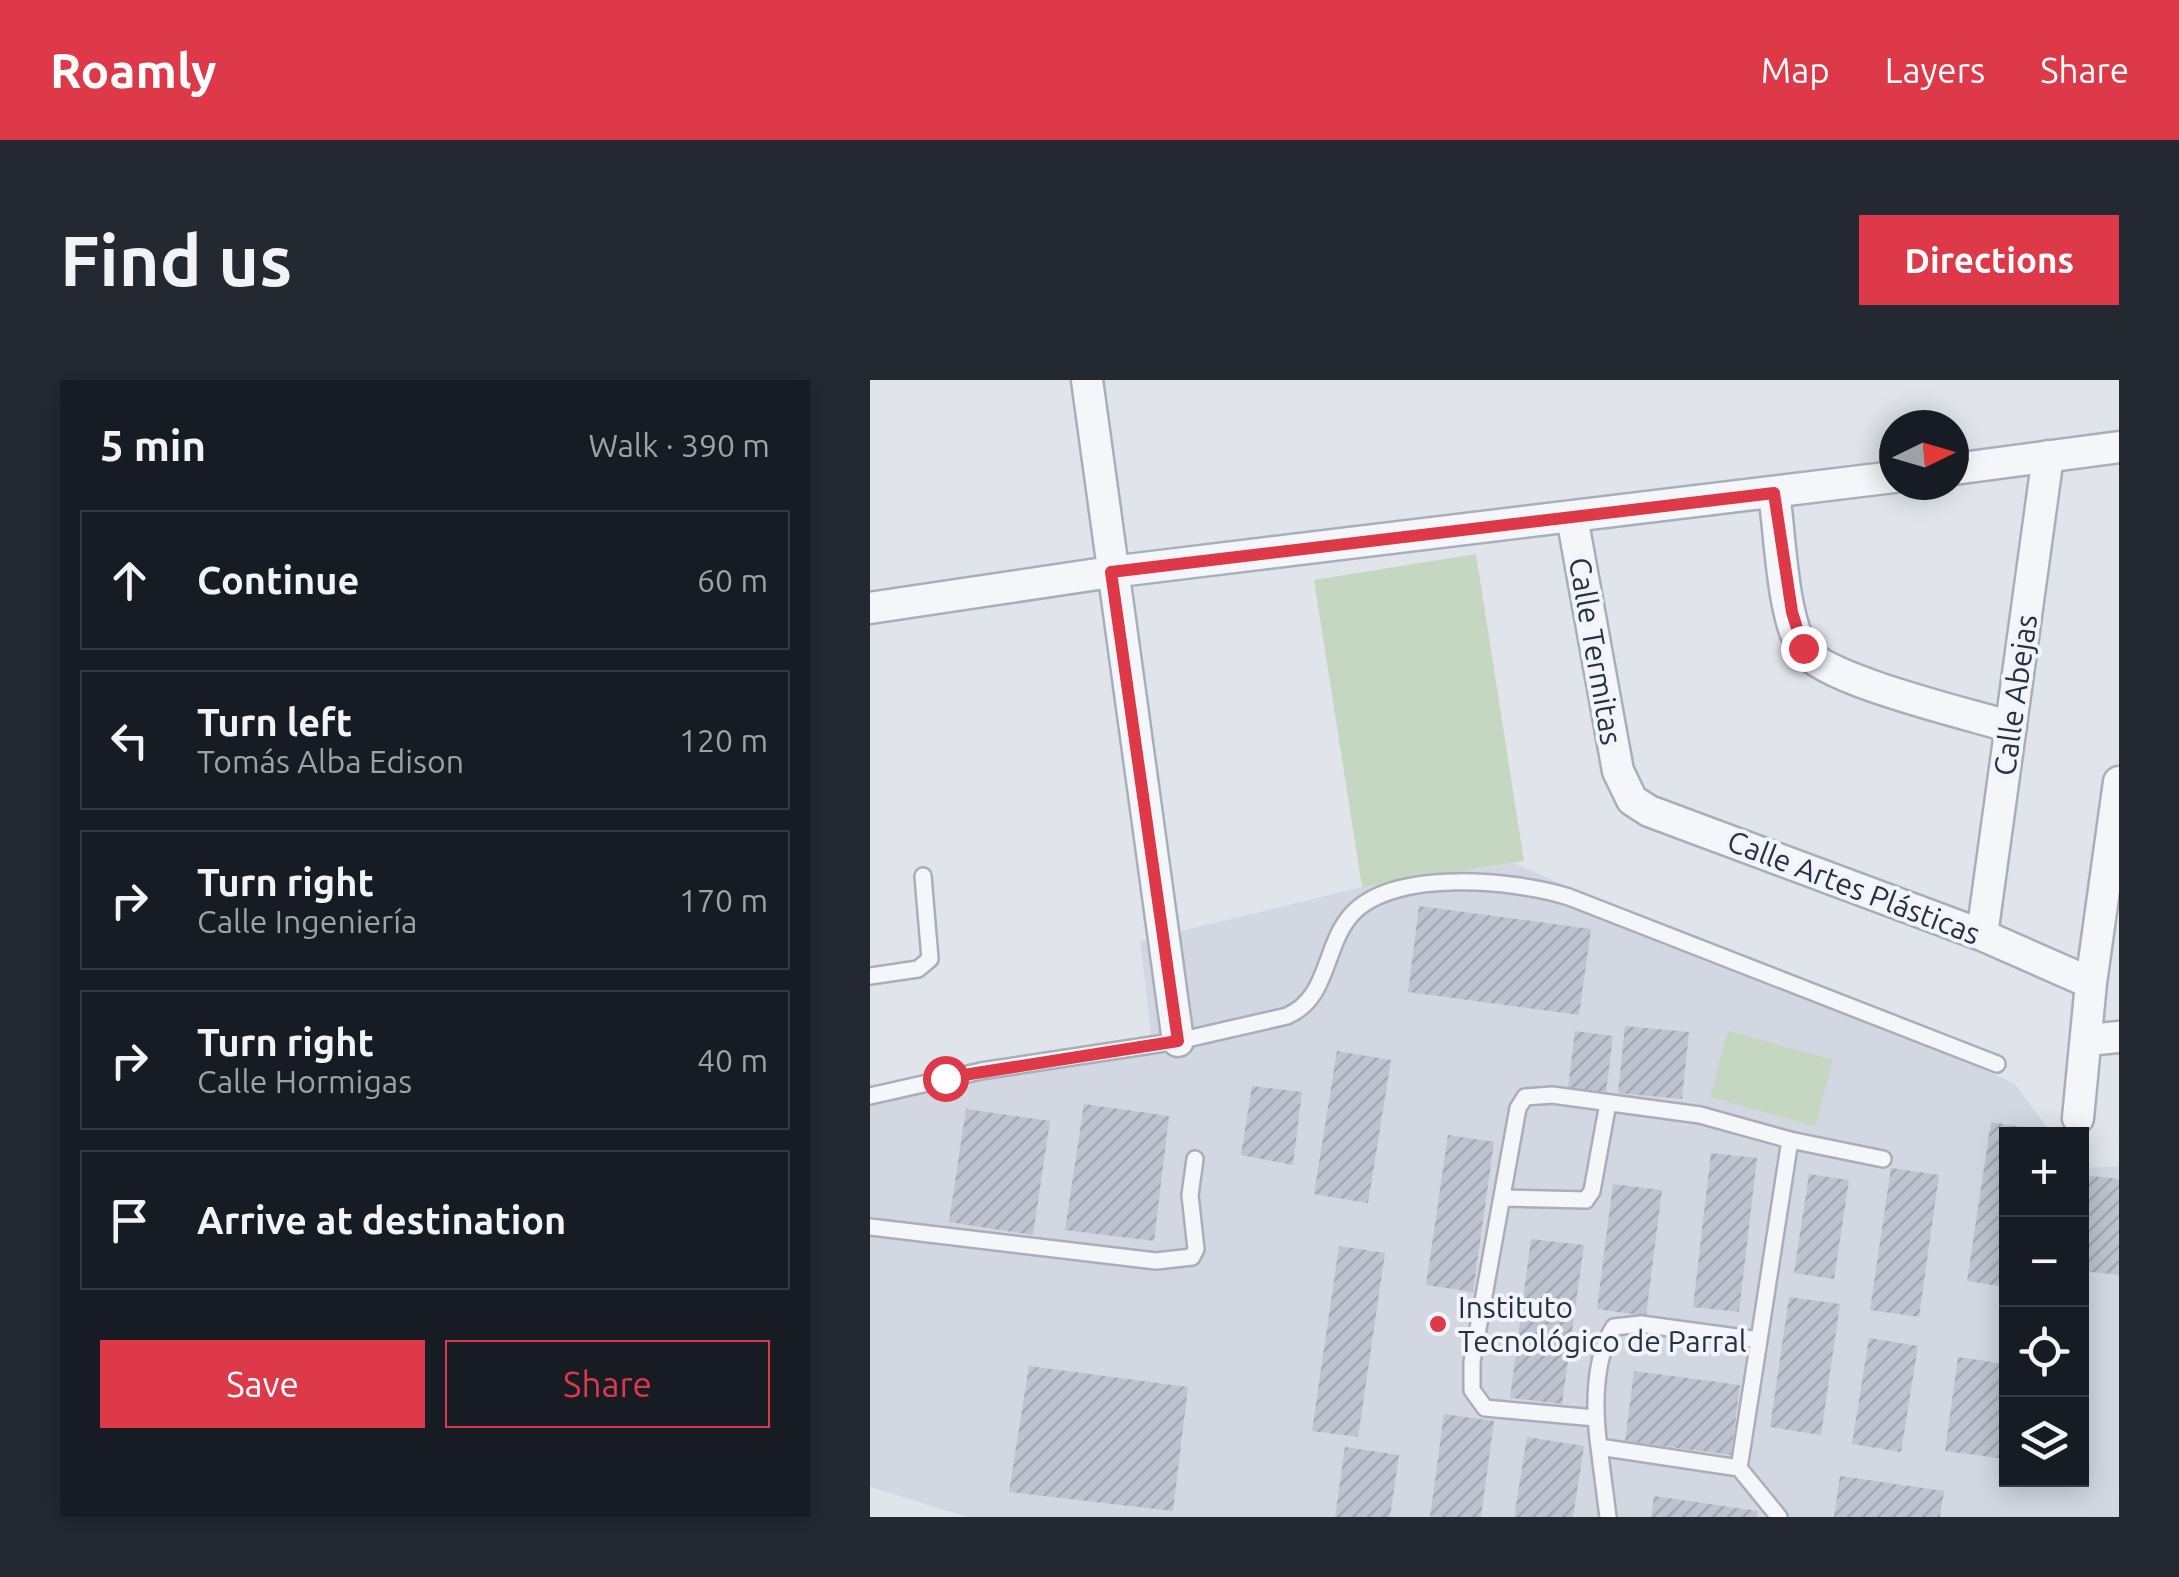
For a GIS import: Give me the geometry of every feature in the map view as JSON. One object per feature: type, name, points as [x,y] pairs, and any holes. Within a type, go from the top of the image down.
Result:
[{"type":"street","points":[[1088,380],[1111,572],[1178,1041]]},
{"type":"street","points":[[1969,466],[2119,447]]},
{"type":"street","name":"Calle Abejas","points":[[1982,935],[2048,456]]},
{"type":"street","points":[[870,608],[1111,572],[1879,479]]},
{"type":"street","points":[[1774,493],[1792,612],[1803,648],[1814,660],[1850,677],[2010,727]]},
{"type":"street","name":"Calle Termitas","points":[[1572,517],[1622,786]]},
{"type":"street","points":[[2078,1118],[2091,984],[2119,782]]},
{"type":"street","name":"Calle Artes Plásticas","points":[[1622,786],[1632,800],[1648,810],[1982,935],[2091,984]]},
{"type":"street","points":[[2088,1040],[2119,1037]]},
{"type":"lane","points":[[870,976],[918,968],[930,959],[923,876]]},
{"type":"lane","points":[[870,1096],[981,1071],[1178,1041],[1303,1009],[1316,994],[1352,915],[1371,900],[1427,887],[1504,882],[1569,897],[1997,1064]]},
{"type":"lane","points":[[1595,1418],[1485,1408],[1472,1390],[1472,1362],[1518,1108],[1525,1098],[1552,1096],[1700,1115],[1790,1140],[1884,1159]]},
{"type":"lane","points":[[1502,1198],[1586,1200],[1592,1191],[1608,1103]]},
{"type":"lane","points":[[1739,1468],[1790,1140]]},
{"type":"lane","points":[[870,1227],[1156,1261],[1183,1260],[1192,1257],[1196,1249],[1190,1210],[1195,1159]]},
{"type":"lane","points":[[1608,1517],[1595,1418],[1604,1341],[1614,1327],[1641,1324],[1759,1340]]},
{"type":"lane","points":[[1599,1447],[1739,1468],[1779,1517]]},
{"type":"shaded area","name":"Instituto Tecnológico de Parral","points":[[1514,863],[2014,1083],[2047,1127],[1999,1127],[1999,1487],[2089,1487],[2089,1168],[2119,1166],[2119,1517],[967,1517],[870,1487],[870,1087],[1153,1048],[1140,941],[1362,887]]},
{"type":"green space","points":[[1476,554],[1524,861],[1362,887],[1314,580]]},
{"type":"green space","points":[[1728,1031],[1833,1060],[1815,1126],[1710,1097]]},
{"type":"building","points":[[1419,906],[1591,929],[1579,1015],[1408,992]]},
{"type":"building","points":[[1625,1026],[1689,1032],[1682,1099],[1618,1093]]},
{"type":"building","points":[[1575,1031],[1613,1036],[1606,1092],[1568,1088]]},
{"type":"building","points":[[1337,1051],[1391,1060],[1368,1203],[1314,1194]]},
{"type":"building","points":[[1252,1086],[1302,1092],[1293,1165],[1241,1155]]},
{"type":"building","points":[[1084,1104],[1169,1116],[1154,1241],[1065,1230]]},
{"type":"building","points":[[966,1109],[1050,1121],[1033,1235],[949,1222]]},
{"type":"building","points":[[1991,1122],[2023,1127],[1999,1127],[1999,1286],[1967,1281]]},
{"type":"building","points":[[1448,1135],[1494,1142],[1473,1292],[1426,1285]]},
{"type":"building","points":[[1711,1153],[1757,1158],[1739,1312],[1693,1307]]},
{"type":"building","points":[[1891,1168],[1939,1175],[1919,1317],[1870,1310]]},
{"type":"building","points":[[1809,1174],[1849,1180],[1834,1279],[1794,1273]]},
{"type":"building","points":[[2089,1176],[2119,1179],[2119,1275],[2089,1272]]},
{"type":"building","points":[[1613,1184],[1662,1190],[1646,1316],[1597,1309]]},
{"type":"building","points":[[1531,1239],[1584,1245],[1562,1404],[1510,1398]]},
{"type":"building","points":[[1339,1246],[1385,1253],[1358,1437],[1312,1431]]},
{"type":"building","points":[[1789,1297],[1840,1304],[1821,1435],[1770,1427]]},
{"type":"building","points":[[1869,1338],[1918,1346],[1901,1452],[1852,1444]]},
{"type":"building","points":[[1958,1357],[1999,1363],[1999,1458],[1945,1451]]},
{"type":"building","points":[[1029,1366],[1188,1387],[1173,1511],[1009,1492]]},
{"type":"building","points":[[1634,1371],[1740,1385],[1731,1455],[1625,1441]]},
{"type":"building","points":[[1444,1414],[1494,1421],[1481,1517],[1430,1517]]},
{"type":"building","points":[[1527,1437],[1584,1446],[1573,1517],[1514,1517]]},
{"type":"building","points":[[1345,1447],[1399,1455],[1390,1517],[1335,1517]]},
{"type":"building","points":[[1840,1476],[1944,1491],[1940,1517],[1834,1517]]},
{"type":"building","points":[[1654,1496],[1758,1511],[1757,1517],[1651,1517]]},
{"type":"place","name":"Instituto Tecnológico de Parral","points":[[1438,1324]]},
{"type":"route","points":[[945,1078],[1178,1041],[1111,572],[1774,493],[1792,612],[1803,648]]}]
